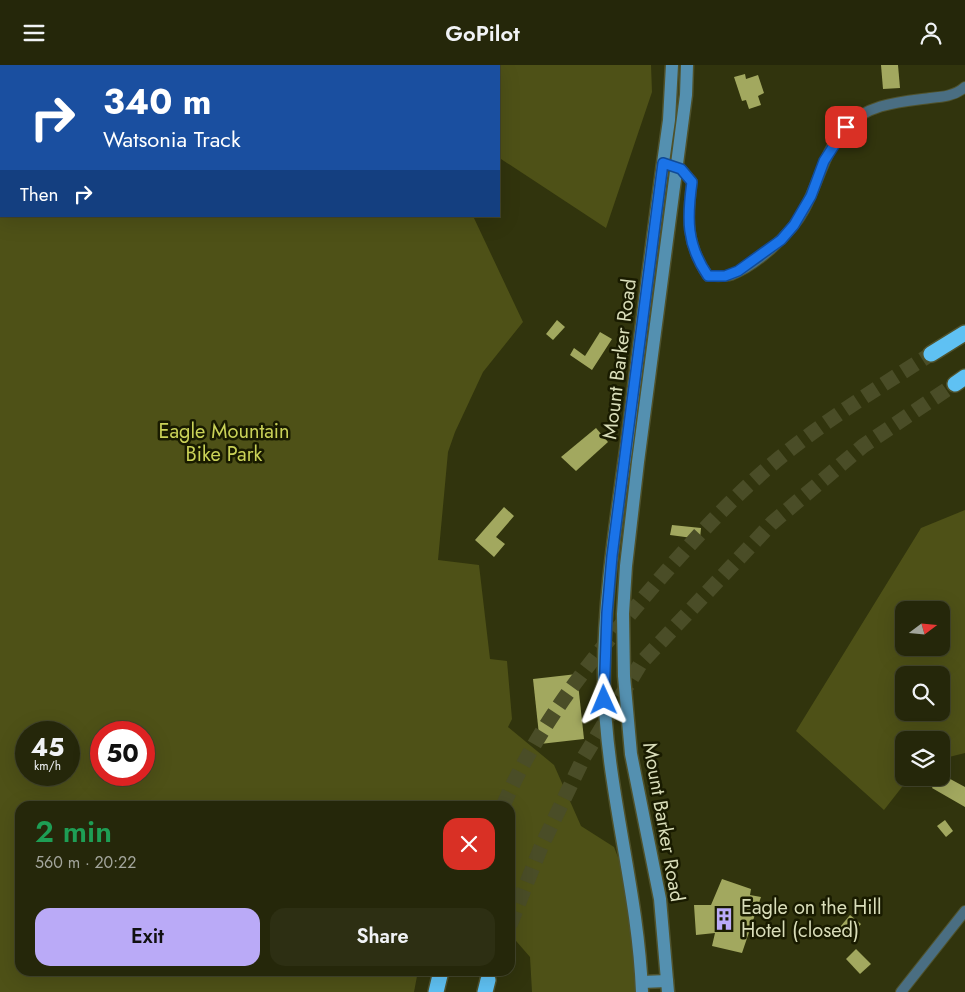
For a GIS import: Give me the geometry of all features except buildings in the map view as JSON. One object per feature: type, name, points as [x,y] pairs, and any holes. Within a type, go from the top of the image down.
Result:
[{"type":"highway","points":[[931,354],[965,333]]},
{"type":"highway","points":[[436,992],[440,976]]},
{"type":"main road","name":"Mount Barker Road","points":[[642,987],[634,898],[609,753],[604,700],[605,658],[612,556],[671,100],[672,65]]},
{"type":"main road","name":"Mount Barker Road","points":[[668,986],[660,899],[631,754],[623,658],[623,614],[626,566],[686,95],[687,65]]},
{"type":"main road","points":[[605,658],[623,658]]},
{"type":"main road","points":[[642,987],[668,986]]},
{"type":"street","points":[[663,163],[676,167],[688,175],[692,182],[688,231],[701,266],[708,276],[732,275],[758,258],[794,225],[811,196],[824,161],[836,139],[855,119],[863,113],[889,103],[949,96],[960,92],[965,87]]},
{"type":"street","points":[[902,992],[965,911]]},
{"type":"green space","name":"Eagle Mountain Bike Park","points":[[500,65],[651,65],[652,92],[606,228],[500,160]]},
{"type":"green space","name":"Eagle Mountain Bike Park","points":[[0,217],[473,217],[523,322],[483,372],[455,432],[448,452],[438,560],[479,565],[490,659],[507,661],[512,719],[508,727],[554,765],[581,826],[614,847],[634,898],[642,992],[532,992],[530,957],[515,940],[515,801],[15,801],[15,976],[417,976],[414,992],[0,992]]},
{"type":"green space","points":[[965,510],[965,753],[950,757],[950,731],[895,731],[895,786],[903,786],[884,810],[796,731],[921,528]]},
{"type":"tunnel","points":[[505,801],[528,755],[542,732],[589,664],[702,531],[773,463],[839,414],[931,354]]},
{"type":"tunnel","points":[[515,912],[541,847],[584,757],[641,663],[772,523],[863,446],[955,384]]},
{"type":"place","name":"Eagle on the Hill Hotel (closed)","points":[[724,919]]},
{"type":"route","points":[[604,700],[607,613],[612,556],[663,163],[681,169],[692,182],[688,231],[701,266],[708,276],[732,275],[781,240],[794,225],[804,211],[824,161],[836,139],[846,127]]}]
